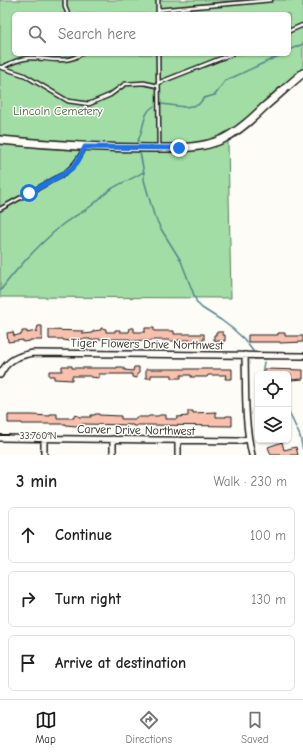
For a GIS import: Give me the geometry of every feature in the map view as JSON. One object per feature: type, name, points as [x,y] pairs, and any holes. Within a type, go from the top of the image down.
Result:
[{"type":"main road","points":[[0,140],[56,146],[85,147],[158,148],[199,146],[224,138],[246,124],[303,73]]},
{"type":"street","name":"Tiger Flowers Drive Northwest","points":[[0,375],[8,363],[15,358],[33,353],[303,356]]},
{"type":"street","points":[[245,355],[246,415],[248,439],[252,455]]},
{"type":"street","name":"Carver Drive Northwest","points":[[0,438],[238,441],[248,439]]},
{"type":"street","points":[[44,439],[44,455]]},
{"type":"street","points":[[113,439],[113,455]]},
{"type":"street","points":[[178,440],[178,455]]},
{"type":"lane","points":[[65,0],[64,7],[67,12]]},
{"type":"lane","points":[[158,0],[158,10],[271,0]]},
{"type":"lane","points":[[291,30],[303,25]]},
{"type":"lane","points":[[1,67],[13,62],[30,58],[55,60],[69,59],[78,56]]},
{"type":"lane","points":[[158,56],[158,148]]},
{"type":"lane","points":[[1,67],[24,76],[68,100],[89,104],[110,95],[124,84],[158,84],[227,56]]},
{"type":"lane","points":[[0,209],[72,168],[78,161],[85,147]]},
{"type":"green space","name":"Lincoln Cemetery","points":[[0,0],[303,0],[303,68],[228,141],[231,298],[0,297]]},
{"type":"building","points":[[38,326],[42,326],[42,340],[8,342],[7,333],[13,332],[14,336],[22,334],[22,331],[27,331],[27,333],[36,331],[36,333]]},
{"type":"building","points":[[101,328],[106,329],[106,332],[115,332],[115,330],[120,330],[120,332],[129,332],[130,328],[134,328],[134,332],[145,332],[145,328],[154,328],[154,331],[174,331],[174,334],[204,334],[204,340],[131,341],[129,339],[70,339],[69,341],[63,339],[49,339],[49,330],[83,331],[83,334],[93,333],[93,331],[101,330]]},
{"type":"building","points":[[216,332],[223,332],[223,335],[225,335],[225,341],[214,340],[214,335],[216,335]]},
{"type":"building","points":[[278,333],[285,333],[285,336],[303,336],[303,342],[248,342],[248,335],[278,335]]},
{"type":"building","points":[[62,366],[72,366],[72,368],[123,367],[125,370],[133,371],[134,367],[139,367],[139,374],[137,374],[137,378],[132,377],[132,374],[99,374],[99,378],[91,376],[72,376],[72,380],[54,379],[54,376],[49,376],[49,371],[62,371]]},
{"type":"building","points":[[146,369],[232,369],[232,379],[225,379],[226,375],[191,377],[191,375],[181,375],[181,378],[172,378],[172,375],[151,375],[151,378],[146,378]]},
{"type":"building","points":[[264,369],[303,370],[303,379],[291,380],[291,371],[264,371]]},
{"type":"building","points":[[188,411],[193,411],[193,413],[216,412],[216,417],[232,416],[232,426],[133,426],[81,424],[76,426],[66,424],[8,423],[8,415],[50,416],[50,414],[57,414],[57,418],[74,418],[74,415],[79,417],[91,417],[91,415],[99,414],[121,416],[121,419],[136,419],[136,417],[166,415],[166,419],[177,419],[177,417],[188,416]]},
{"type":"building","points":[[282,443],[284,450],[296,447],[298,455],[271,455],[268,447]]},
{"type":"waterway","points":[[291,49],[303,44]]},
{"type":"waterway","points":[[162,104],[185,107],[198,105],[204,98],[215,95],[225,81],[279,56]]},
{"type":"waterway","points":[[138,141],[146,114],[154,106]]},
{"type":"waterway","points":[[140,152],[144,180],[154,215],[181,261],[197,303],[233,329],[244,339],[253,351]]},
{"type":"waterway","points":[[0,291],[30,256],[63,224],[87,209],[113,188],[143,173]]},
{"type":"waterway","points":[[262,371],[264,362]]},
{"type":"waterway","points":[[291,416],[300,436],[303,450]]},
{"type":"route","points":[[29,193],[72,168],[78,161],[85,147],[179,148]]}]
